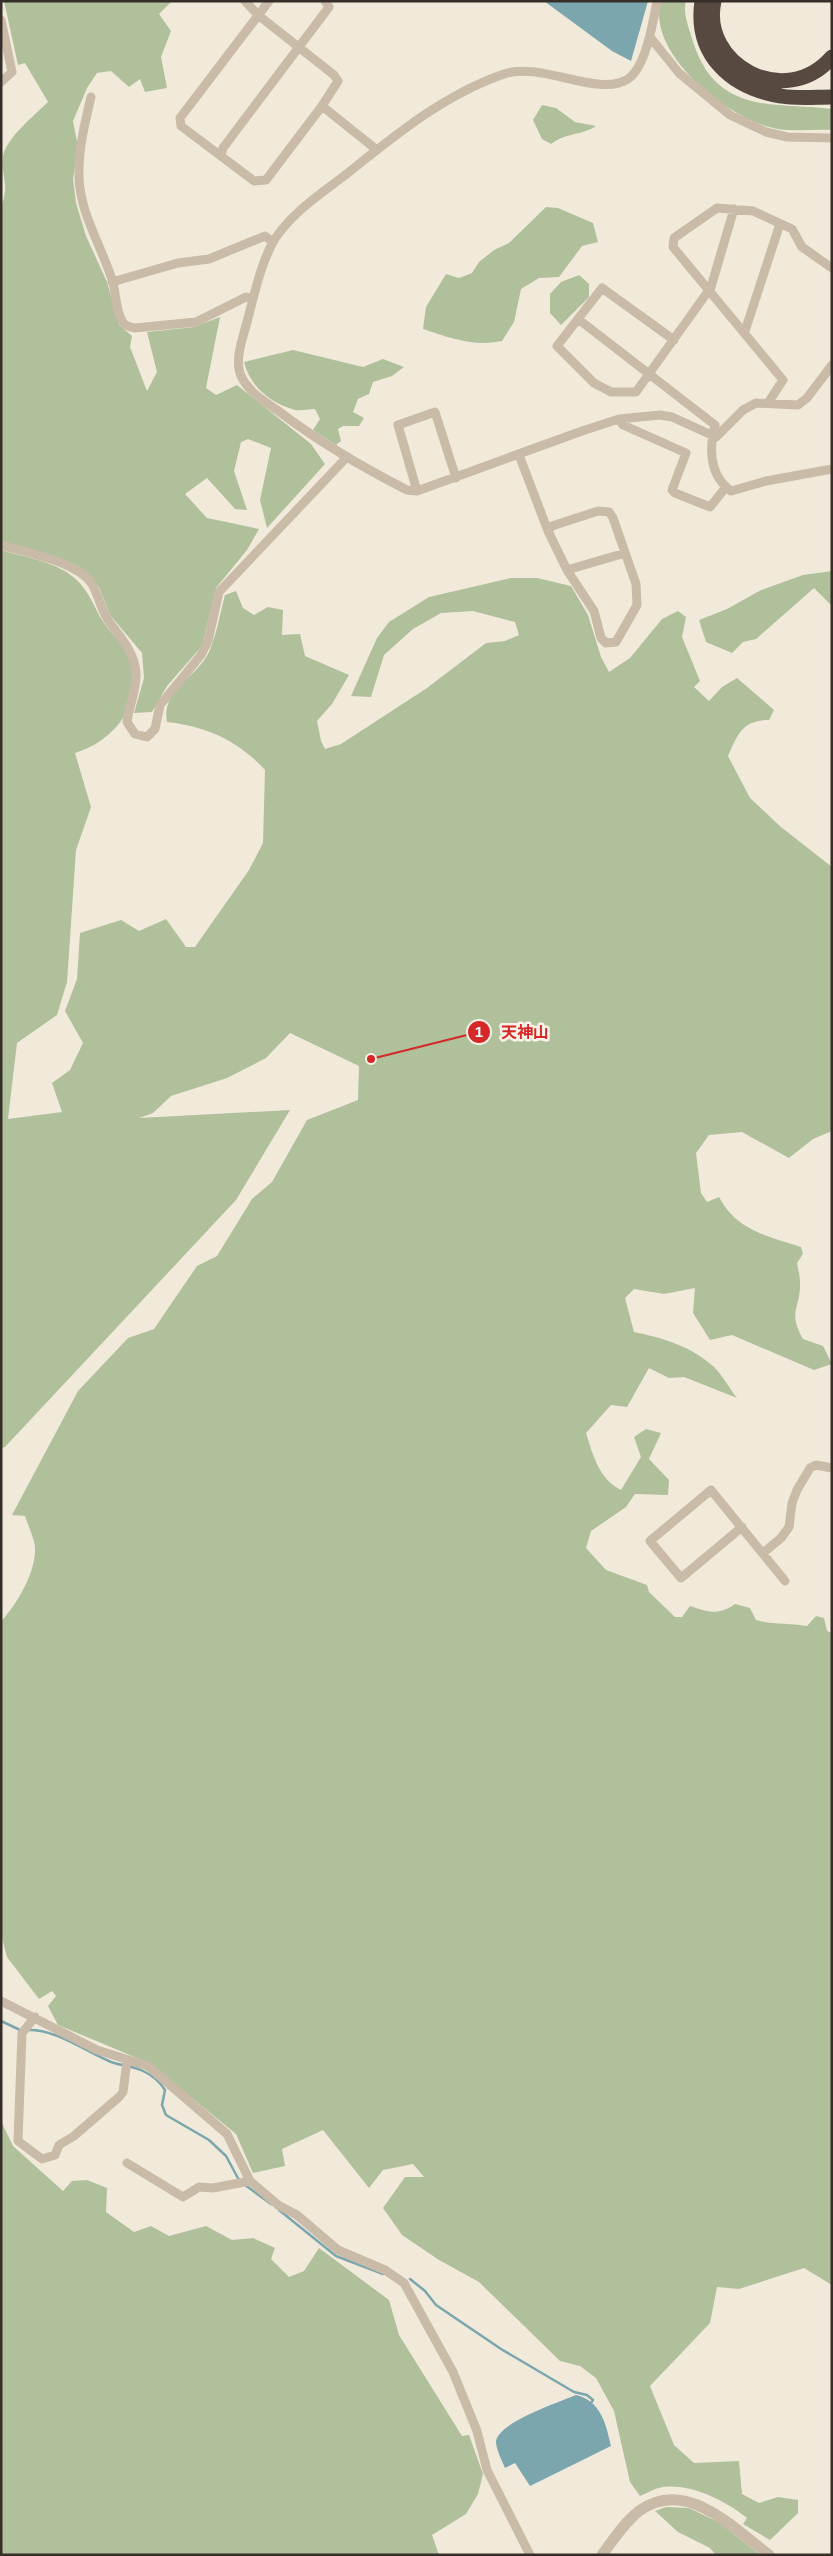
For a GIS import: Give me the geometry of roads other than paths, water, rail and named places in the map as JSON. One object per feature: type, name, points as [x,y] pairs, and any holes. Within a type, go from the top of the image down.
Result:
[{"type":"highway","points":[[702,1],[702,33],[708,49],[728,74],[744,85],[782,96],[832,97]]},
{"type":"highway","points":[[714,1],[713,20],[717,36],[725,50],[746,71],[759,77],[789,82],[803,79],[817,72],[832,57]]},
{"type":"street","points":[[245,1],[258,16],[334,75],[338,81],[322,106],[266,180],[254,181],[181,126],[180,118],[258,16],[270,1]]},
{"type":"street","points":[[221,156],[224,148],[328,7],[326,1]]},
{"type":"street","points":[[657,1],[650,37],[640,62],[628,79],[616,84],[597,84],[529,70],[503,74],[432,108],[300,210],[273,242],[253,299],[239,363],[240,373],[247,386],[313,437],[346,458],[407,490],[417,492],[620,420],[660,415],[672,417],[712,437],[716,437],[749,405],[756,402],[798,405],[807,398],[832,365]]},
{"type":"street","points":[[1,20],[12,72],[1,82]]},
{"type":"street","points":[[650,37],[679,73],[730,115],[766,132],[787,137],[832,138]]},
{"type":"street","points":[[91,97],[84,132],[79,187],[88,219],[112,282],[122,322],[128,327],[196,322],[246,297],[253,299]]},
{"type":"street","points":[[322,106],[376,150]]},
{"type":"street","points":[[768,403],[783,380],[673,247],[674,238],[716,208],[753,211],[792,229],[808,253],[832,268]]},
{"type":"street","points":[[674,340],[602,288],[557,346],[594,384],[611,392],[636,392],[674,340],[709,290],[734,209]]},
{"type":"street","points":[[743,331],[745,330],[780,224]]},
{"type":"street","points":[[112,282],[178,263],[209,259],[265,236],[273,242]]},
{"type":"street","points":[[578,319],[715,425],[711,456],[726,487],[731,491],[738,491],[766,481],[832,469]]},
{"type":"street","points":[[417,492],[398,425],[435,412],[456,478]]},
{"type":"street","points":[[620,420],[624,425],[686,453],[672,490],[675,493],[710,508],[726,487]]},
{"type":"street","points":[[519,455],[548,531],[567,570],[594,611],[601,638],[606,643],[616,642],[637,605],[636,584],[613,518],[609,512],[598,512],[552,526],[548,531]]},
{"type":"street","points":[[1,545],[66,564],[81,573],[91,583],[105,616],[132,656],[136,672],[135,687],[127,722],[135,734],[147,737],[155,729],[160,705],[204,648],[219,592],[346,458]]},
{"type":"street","points":[[567,570],[625,553]]},
{"type":"street","points":[[763,1553],[781,1538],[789,1527],[792,1503],[810,1468],[816,1465],[832,1468]]},
{"type":"street","points":[[742,1527],[681,1578],[650,1541],[711,1490],[742,1527],[785,1581]]},
{"type":"street","points":[[1,2001],[97,2050],[127,2061],[148,2066],[220,2127],[232,2143],[250,2181],[278,2205],[297,2215],[338,2250],[385,2270],[404,2284],[453,2372],[477,2431],[488,2470],[530,2555]]},
{"type":"street","points":[[35,2017],[22,2033],[18,2141],[42,2159],[55,2155],[59,2144],[119,2098],[123,2092],[127,2061]]},
{"type":"street","points":[[127,2163],[182,2197],[199,2187],[213,2188],[250,2181]]},
{"type":"street","points":[[602,2555],[621,2529],[639,2512],[656,2501],[670,2500],[683,2500],[700,2505],[769,2555]]},
{"type":"water","points":[[544,1],[648,1],[631,61],[612,51]]},
{"type":"water","points":[[576,2395],[591,2402],[597,2408],[607,2430],[611,2446],[530,2486],[515,2463],[505,2468],[496,2443],[498,2435],[530,2414]]},
{"type":"waterway","points":[[1,2021],[20,2030]]},
{"type":"waterway","points":[[28,2030],[38,2030],[59,2037],[111,2062],[137,2068],[151,2075],[165,2090],[162,2105],[166,2115],[209,2140],[226,2156],[239,2180]]},
{"type":"waterway","points":[[245,2185],[271,2204]]},
{"type":"waterway","points":[[279,2210],[336,2256],[383,2274]]},
{"type":"waterway","points":[[410,2279],[425,2291],[436,2305],[501,2349],[574,2392],[587,2395],[593,2400],[591,2403]]},
{"type":"place","name":"天神山","points":[[371,1059]]}]
